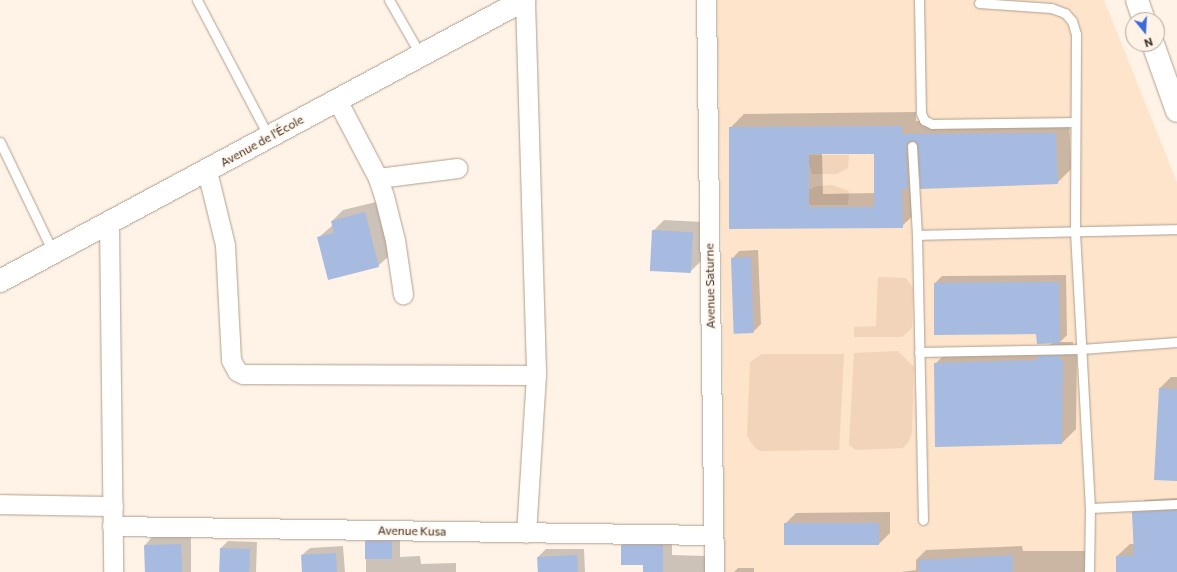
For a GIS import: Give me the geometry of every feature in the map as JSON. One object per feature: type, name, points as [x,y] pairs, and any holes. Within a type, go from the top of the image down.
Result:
[{"type":"main road","name":"Avenue de l'École","points":[[0,282],[207,171],[420,54],[525,0]]},
{"type":"main road","points":[[1137,0],[1141,12]]},
{"type":"main road","points":[[1156,52],[1177,111]]},
{"type":"street","points":[[525,0],[536,375],[526,533]]},
{"type":"street","name":"Avenue Saturne","points":[[706,0],[714,572]]},
{"type":"street","points":[[337,100],[378,178],[395,240],[402,294]]},
{"type":"street","points":[[378,178],[457,168]]},
{"type":"street","points":[[207,171],[225,245],[231,360],[237,371],[242,374],[536,375]]},
{"type":"street","points":[[109,224],[113,572]]},
{"type":"street","points":[[0,504],[113,506]]},
{"type":"street","name":"Avenue Kusa","points":[[112,526],[713,535]]},
{"type":"lane","points":[[197,0],[268,137]]},
{"type":"lane","points":[[389,0],[420,54]]},
{"type":"lane","points":[[919,0],[921,113],[924,120],[932,124],[1074,122]]},
{"type":"lane","points":[[979,3],[1051,8],[1065,13],[1072,21],[1076,34],[1074,122],[1075,232],[1090,508],[1089,572]]},
{"type":"lane","points":[[0,142],[54,253]]},
{"type":"lane","points":[[912,146],[917,235],[923,520]]},
{"type":"lane","points":[[917,235],[1177,229]]},
{"type":"lane","points":[[919,352],[1081,349],[1177,342]]},
{"type":"lane","points":[[1090,508],[1177,504]]},
{"type":"shaded area","points":[[717,0],[1104,0],[1177,182],[1177,572],[724,572],[723,325]]},
{"type":"shaded area","points":[[800,155],[849,155],[848,168],[837,174],[812,174],[810,167]]},
{"type":"shaded area","points":[[832,185],[849,191],[848,205],[801,205],[800,193],[818,186]]},
{"type":"shaded area","points":[[878,277],[906,278],[913,288],[912,328],[902,337],[854,337],[854,327],[876,326]]},
{"type":"shaded area","points":[[898,351],[914,367],[912,432],[909,441],[903,448],[856,450],[849,445],[854,353]]},
{"type":"shaded area","points":[[762,354],[844,354],[839,450],[761,451],[755,448],[747,436],[750,362]]},
{"type":"building","points":[[902,126],[902,134],[1056,133],[1058,184],[920,189],[918,145],[911,140],[906,146],[908,189],[902,189],[903,228],[729,229],[729,127]],"holes":[[[809,154],[874,154],[874,207],[809,207]]]},
{"type":"building","points":[[365,212],[379,267],[328,280],[317,237],[334,233],[331,221]]},
{"type":"building","points":[[652,230],[693,232],[691,273],[650,271]]},
{"type":"building","points":[[751,257],[754,333],[734,334],[731,258]]},
{"type":"building","points":[[1059,282],[1060,343],[1037,344],[1036,334],[934,335],[934,283]]},
{"type":"building","points":[[1060,355],[1060,360],[1063,360],[1062,444],[935,447],[934,363],[1037,360],[1037,356]]},
{"type":"building","points":[[1159,388],[1177,389],[1177,481],[1154,480]]},
{"type":"building","points":[[1177,510],[1177,572],[1116,572],[1116,556],[1134,555],[1132,512]]},
{"type":"building","points":[[784,523],[879,523],[879,545],[784,545]]},
{"type":"building","points":[[365,541],[392,541],[392,559],[365,559]]},
{"type":"building","points":[[181,544],[182,572],[145,572],[144,545]]},
{"type":"building","points":[[621,545],[663,545],[663,572],[643,572],[643,565],[621,565]]},
{"type":"building","points":[[220,548],[250,549],[249,572],[219,572]]},
{"type":"building","points":[[336,553],[337,572],[302,572],[301,555]]},
{"type":"building","points":[[577,555],[578,572],[538,572],[537,557]]},
{"type":"building","points":[[1013,555],[1013,572],[919,572],[918,560]]}]
